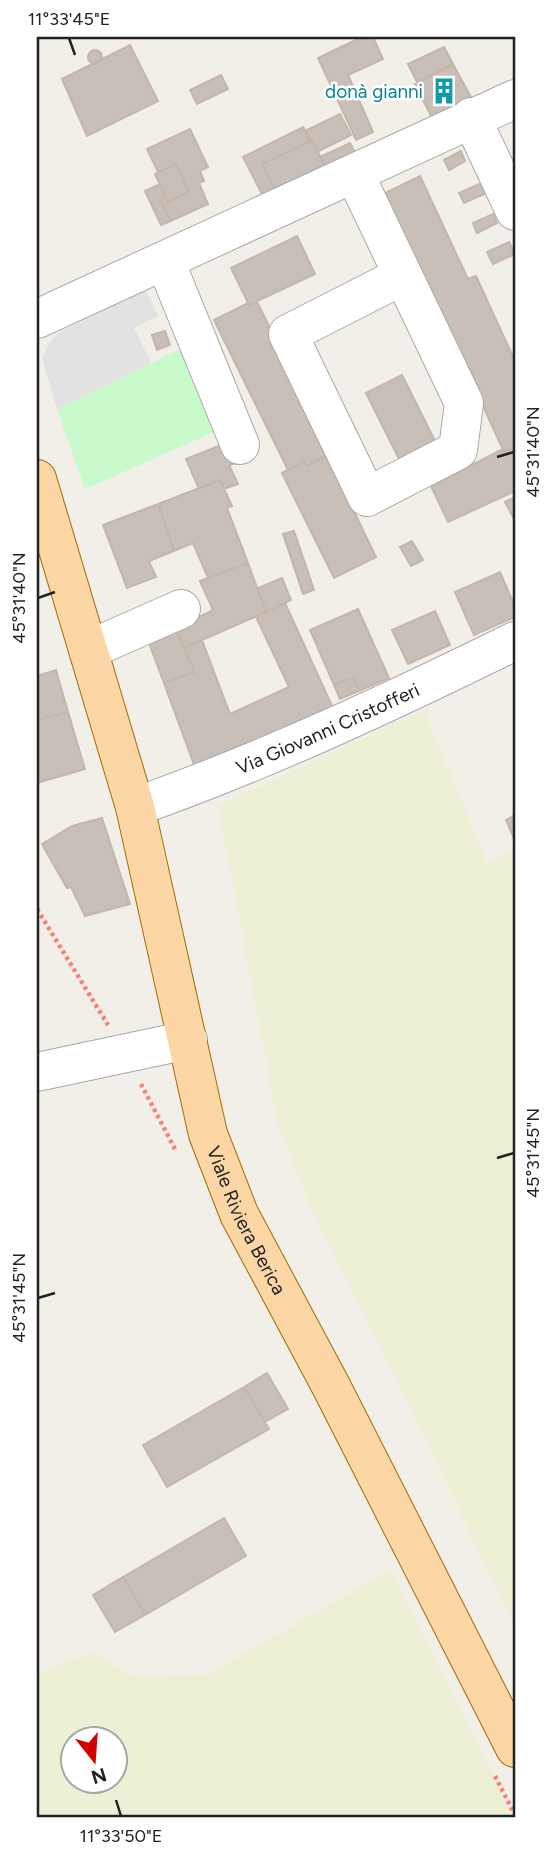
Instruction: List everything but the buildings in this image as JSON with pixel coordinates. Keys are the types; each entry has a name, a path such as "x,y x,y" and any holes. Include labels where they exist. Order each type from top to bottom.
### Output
{"main road":[{"name":"Viale Riviera Berica","path":"37,479 135,807 208,1134 239,1214 332,1388 515,1748"}],"street":[{"path":"37,319 355,175 471,117 515,99"},
{"path":"471,117 515,211"},
{"path":"355,175 464,402 458,450 367,497 288,334 402,276"},
{"path":"165,261 240,445"},
{"path":"88,650 181,609"},
{"name":"Via Giovanni Cristofferi","path":"135,807 196,786 413,691 515,641"},
{"path":"37,1072 188,1040"}],"green space":[{"path":"186,346 223,428 85,489 57,409"},
{"path":"424,710 488,864 515,849 515,1627 392,1369 308,1202 277,1121 218,805"},
{"path":"390,1570 515,1818 37,1818 37,1675 92,1652 135,1677 209,1674"}],"shaded area":[{"path":"145,289 158,316 134,328 151,363 57,409 42,358 51,340 58,333"}],"place":[{"name":"donà gianni","path":"444,91"}]}
